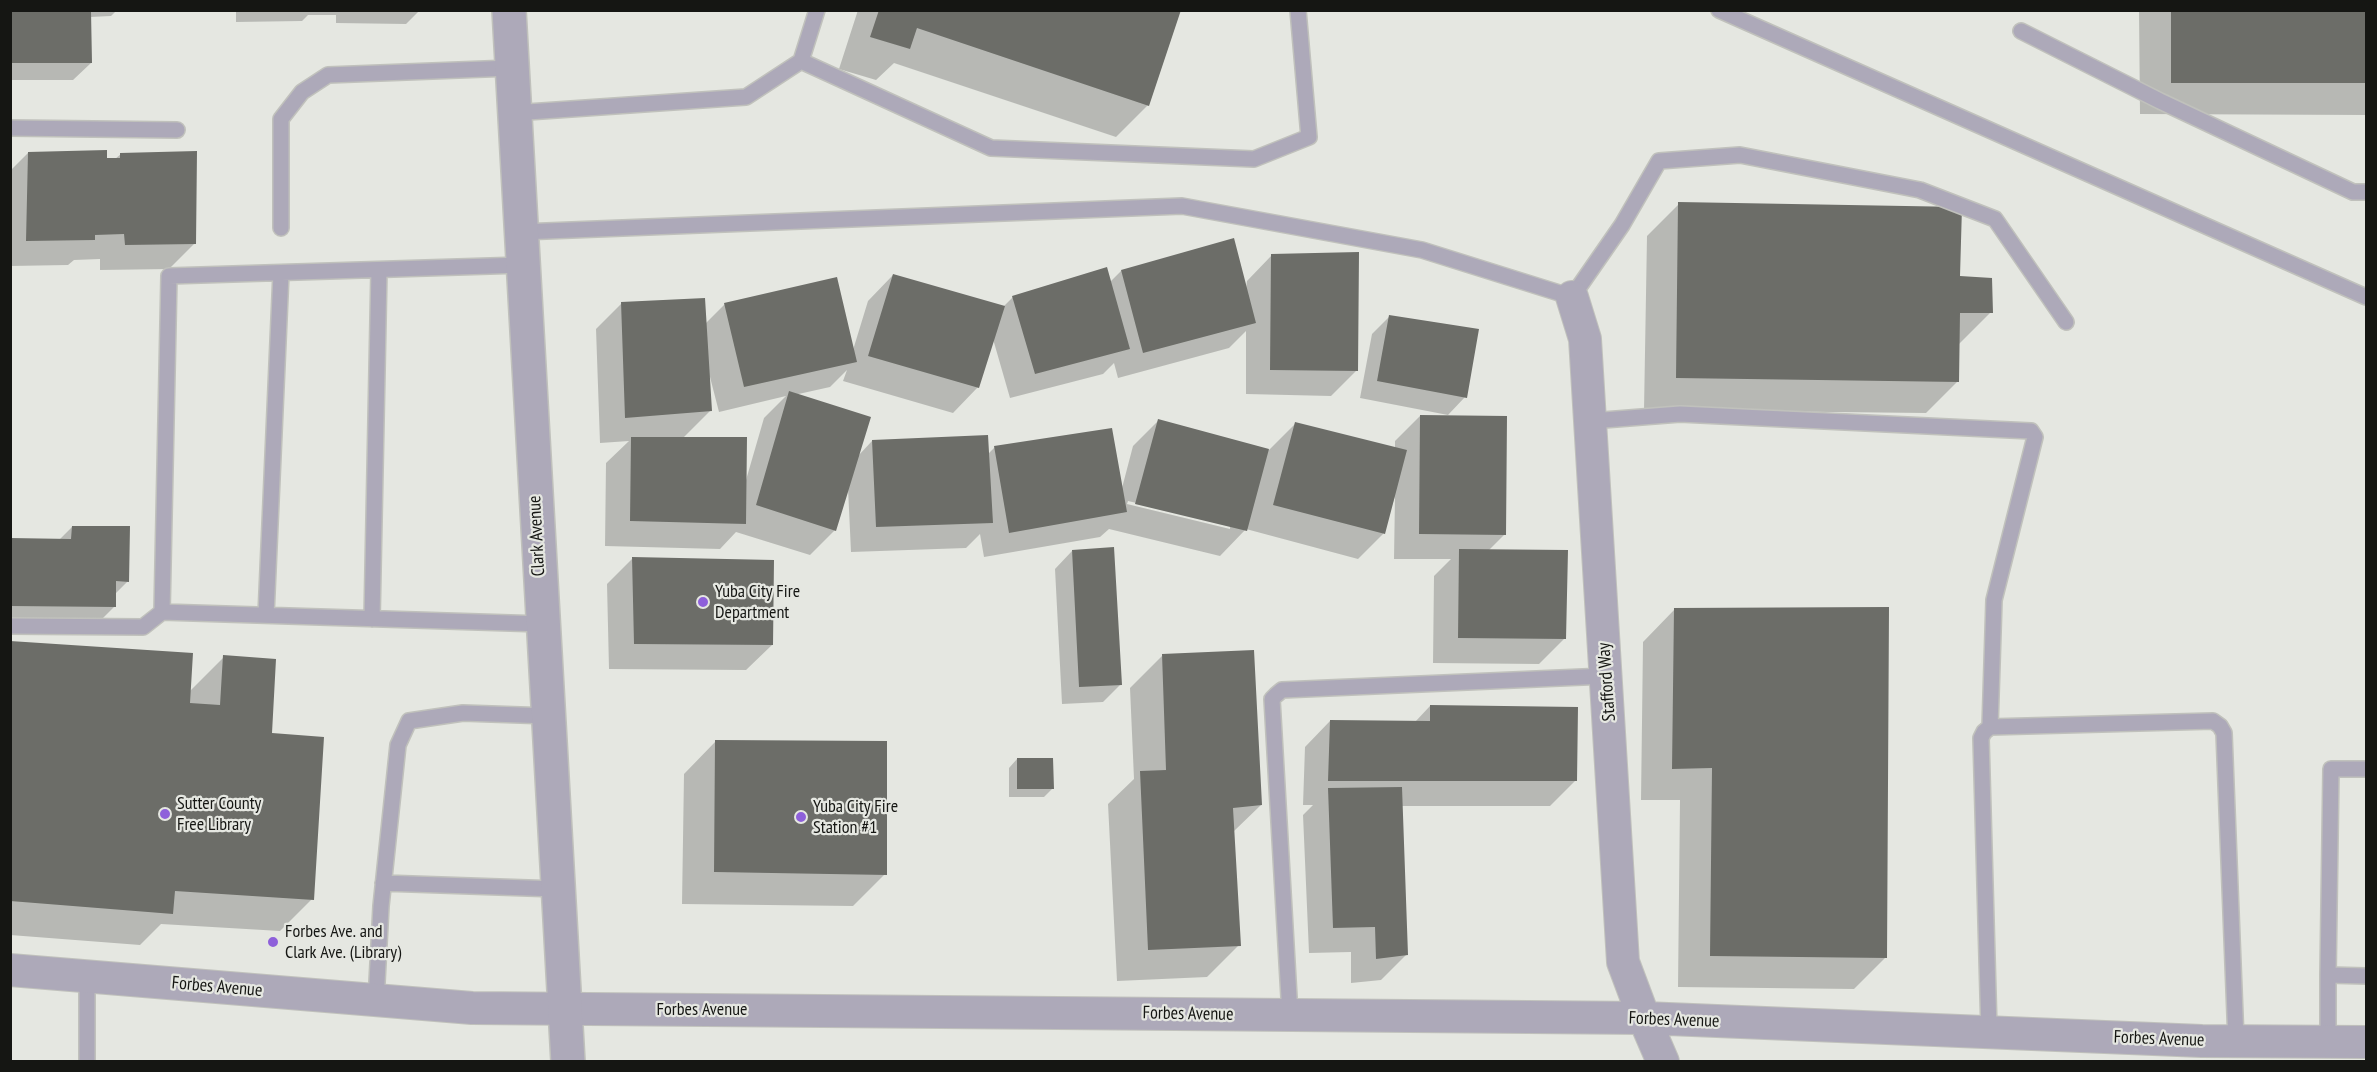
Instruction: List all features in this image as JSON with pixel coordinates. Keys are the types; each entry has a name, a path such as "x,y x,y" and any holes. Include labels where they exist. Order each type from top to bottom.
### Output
{"street":[{"name":"Clark Avenue","path":"509,10 568,1062"},
{"name":"Stafford Way","path":"1572,297 1585,339 1623,962 1663,1062"},
{"name":"Forbes Avenue","path":"10,970 472,1008 1644,1018 2236,1041 2367,1042"}],"lane":[{"path":"513,113 746,97 801,61 817,10"},
{"path":"801,61 991,148 1254,159 1309,137 1298,10"},
{"path":"1719,10 2367,297"},
{"path":"2021,31 2160,101 2353,192 2367,192"},
{"path":"281,228 281,119 302,92 328,75 511,69"},
{"path":"10,128 177,130"},
{"path":"521,232 1182,206 1422,250 1572,297 1622,225 1659,161 1740,155 1920,190 1995,219 2066,321"},
{"path":"162,612 169,276 522,266"},
{"path":"372,619 379,270"},
{"path":"266,615 280,273"},
{"path":"1591,421 1680,414 2031,431 2035,437 1994,600 1990,727"},
{"path":"10,626 143,627 162,612 542,624"},
{"path":"1290,1015 1272,699 1282,690 1606,676"},
{"path":"376,1001 383,883 398,746 409,721 463,713 549,716"},
{"path":"1989,1031 1981,738 1984,732 1990,727 2213,721 2224,733 2236,1041"},
{"path":"2328,1042 2331,769 2367,769"},
{"path":"383,883 557,889"},
{"path":"2328,975 2367,976"},
{"path":"87,976 87,1062"}],"building":[{"path":"10,10 91,11 92,63 10,63"},
{"path":"879,10 1181,10 1149,106 917,28 910,49 870,37"},
{"path":"2171,10 2366,10 2366,83 2171,83"},
{"path":"107,150 107,158 120,158 120,153 197,151 196,244 125,245 124,234 95,235 95,240 26,241 28,152"},
{"path":"1678,202 1962,207 1960,276 1992,278 1993,313 1960,313 1959,382 1676,378"},
{"path":"1234,238 1256,323 1143,353 1121,270"},
{"path":"1359,252 1358,371 1270,370 1271,254"},
{"path":"1107,267 1130,349 1035,374 1012,296"},
{"path":"893,274 1005,306 979,388 868,356"},
{"path":"837,277 857,362 744,387 724,303"},
{"path":"705,298 712,411 625,418 621,302"},
{"path":"1389,315 1479,329 1467,398 1377,381"},
{"path":"789,391 871,417 836,531 756,505"},
{"path":"1420,415 1507,416 1506,535 1419,534"},
{"path":"1158,419 1269,449 1247,531 1135,504"},
{"path":"1295,422 1407,450 1385,534 1273,505"},
{"path":"1112,428 1127,512 1009,533 994,446"},
{"path":"988,435 993,523 876,527 872,440"},
{"path":"631,437 747,437 746,524 630,521"},
{"path":"72,526 130,526 129,582 116,581 116,607 10,606 10,538 71,539"},
{"path":"1114,547 1122,685 1079,687 1072,550"},
{"path":"1459,549 1568,550 1566,639 1458,638"},
{"name":"Yuba City Fire Department","path":"632,557 774,560 773,645 634,644"},
{"path":"1889,607 1887,958 1710,956 1712,768 1672,769 1674,608"},
{"name":"Sutter County Free Library","path":"10,641 193,653 190,703 220,705 223,655 276,659 272,733 324,737 314,900 175,891 173,914 10,901"},
{"path":"1254,650 1262,805 1233,808 1241,946 1148,950 1140,771 1166,770 1162,654"},
{"path":"1430,705 1578,707 1577,781 1328,781 1330,720 1430,721"},
{"name":"Yuba City Fire Station #1","path":"715,740 887,741 887,875 714,872"},
{"path":"1017,758 1053,758 1054,789 1017,789"},
{"path":"1402,787 1408,955 1376,959 1375,927 1333,928 1328,788"}],"place":[{"name":"Yuba City Fire Department","path":"703,602"},
{"name":"Sutter County Free Library","path":"165,814"},
{"name":"Yuba City Fire Station #1","path":"801,817"},
{"name":"Forbes Ave. and Clark Ave. (Library)","path":"273,942"}]}
